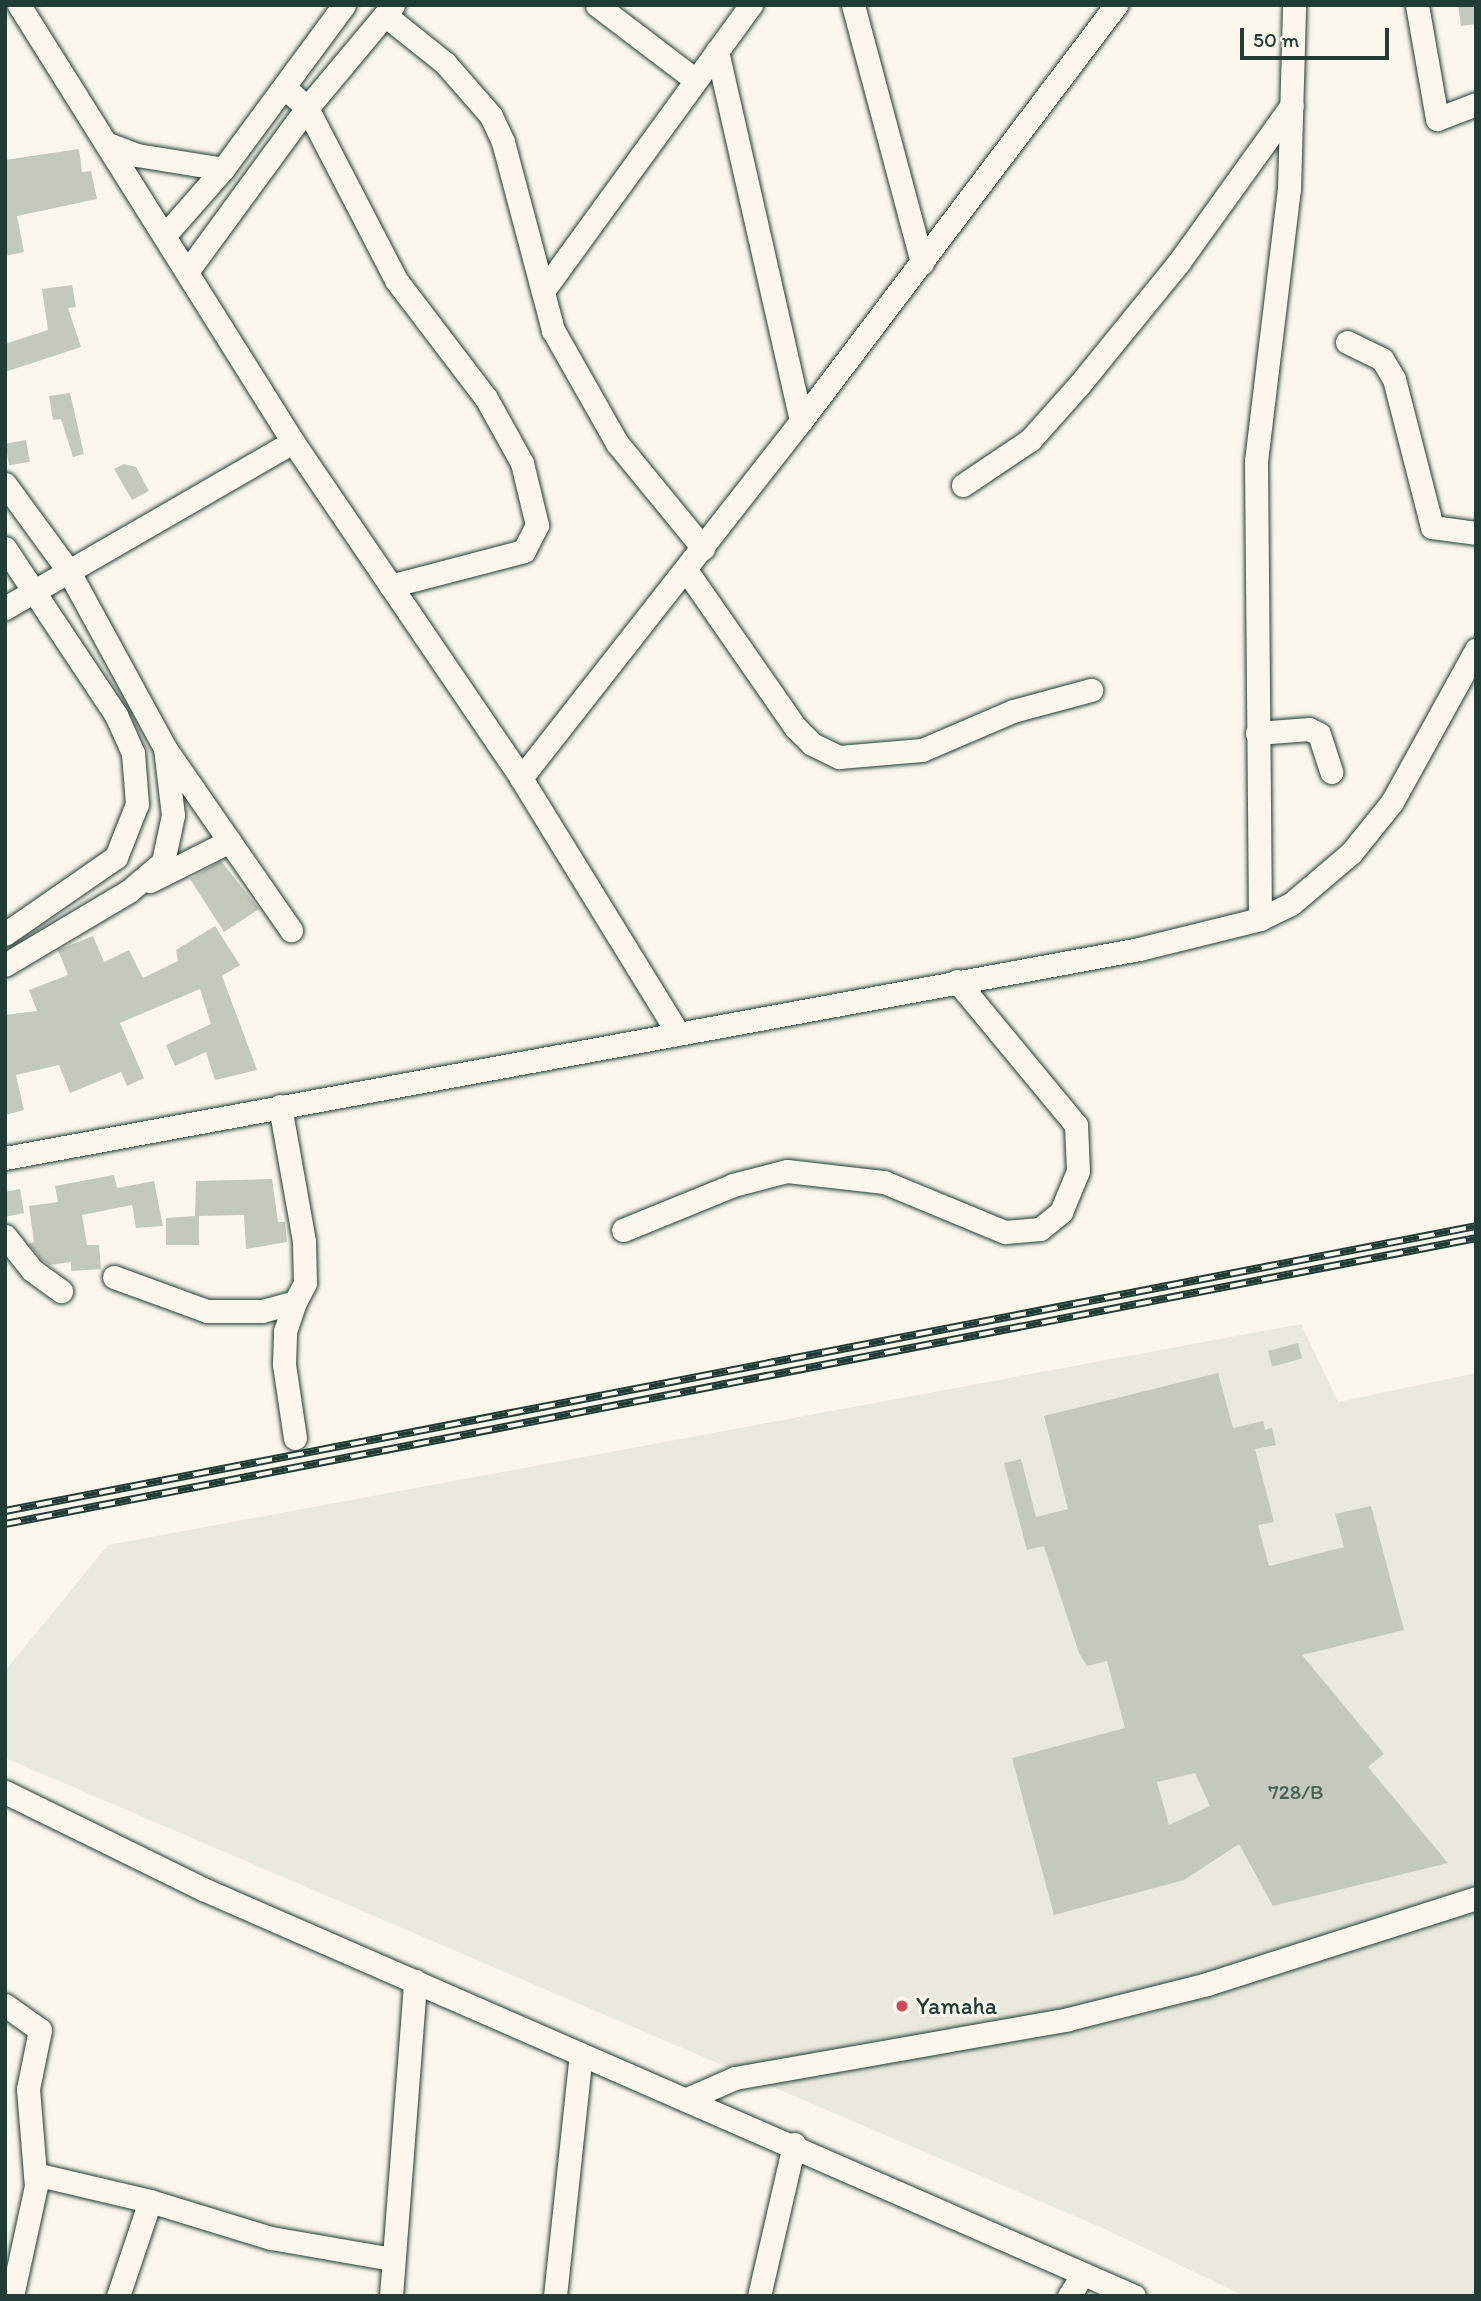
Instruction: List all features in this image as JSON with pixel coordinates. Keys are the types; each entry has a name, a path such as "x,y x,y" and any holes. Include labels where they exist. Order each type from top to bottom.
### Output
{"street":[{"path":"19,5 189,269 293,442 521,778 677,1032"},
{"path":"165,235 223,169 344,5"},
{"path":"597,5 694,79"},
{"path":"543,291 694,79 751,5"},
{"path":"853,5 922,262"},
{"path":"521,778 801,421 1115,5"},
{"path":"1260,919 1256,733 1256,461 1289,189 1294,5"},
{"path":"1417,5 1437,119 1476,104"},
{"path":"189,269 307,108 389,10 445,63 491,116 503,142 553,330 583,393 656,497 703,548"},
{"path":"717,51 801,421"},
{"path":"284,88 307,108 396,280 486,398 522,463 537,525 524,551 390,586"},
{"path":"963,485 1030,440 1079,386 1179,262 1292,105"},
{"path":"108,144 137,155 223,169"},
{"path":"1347,342 1382,359 1394,379 1432,527 1476,533"},
{"path":"5,608 293,442"},
{"path":"5,484 68,570 165,748 291,930"},
{"path":"5,548 116,716 133,753 136,804 116,857 14,930 36,947"},
{"path":"686,570 795,727 812,744 839,757 922,750 1013,711 1091,690"},
{"path":"5,1158 1201,937 1260,919 1291,904 1352,853 1392,802 1476,650"},
{"path":"1256,733 1309,729 1319,734 1331,772"},
{"path":"129,891 163,862 173,815 165,748"},
{"path":"5,965 129,891 230,841"},
{"path":"623,1230 733,1185 787,1171 884,1182 1005,1233 1040,1229 1061,1212 1078,1171 1076,1125 957,981"},
{"path":"280,1106 304,1241 305,1283 285,1331 284,1364 295,1438"},
{"path":"5,1236 32,1270 61,1291"},
{"path":"114,1277 207,1311 262,1311 295,1302"},
{"path":"6,1795 203,1889 580,2054 689,2098 1134,2296"},
{"path":"689,2098 735,2078 1068,2019 1207,1984 1476,1898"},
{"path":"391,2296 415,1981"},
{"path":"5,2005 40,2030 28,2090 35,2174 12,2296"},
{"path":"555,2296 580,2054"},
{"path":"759,2296 794,2144"},
{"path":"35,2174 150,2201 271,2238 393,2259"},
{"path":"118,2296 150,2201"},
{"path":"1069,2296 1083,2274"}],"shaded area":[{"path":"1301,1324 1338,1402 1476,1373 1476,2296 1244,2296 1107,2230 5,1758 5,1671 108,1545"}],"building":[{"path":"1458,5 1476,5 1476,24 1461,26"},
{"path":"79,149 82,172 91,171 97,199 17,216 24,252 5,256 5,160"},
{"path":"72,285 76,307 68,308 81,347 5,372 5,344 48,330 42,289"},
{"path":"70,393 84,454 73,457 61,419 53,420 49,396"},
{"path":"26,440 30,462 9,465 5,444"},
{"path":"124,464 136,467 149,491 132,500 114,469"},
{"path":"221,861 259,909 224,932 190,879"},
{"path":"215,926 240,965 222,976 257,1070 215,1080 206,1052 175,1066 166,1045 211,1024 200,989 120,1023 144,1078 127,1086 121,1072 70,1093 59,1065 16,1075 24,1110 5,1115 5,1015 37,1011 29,990 68,975 58,950 93,936 104,962 129,950 143,978 178,961 176,950"},
{"path":"114,1175 117,1188 154,1181 163,1226 136,1228 132,1205 82,1215 87,1245 99,1245 101,1269 71,1271 71,1262 50,1265 42,1260 29,1244 34,1242 29,1206 58,1202 55,1186"},
{"path":"272,1179 278,1222 285,1222 287,1242 246,1249 244,1215 199,1216 199,1245 166,1245 166,1218 195,1216 196,1181"},
{"path":"20,1189 24,1213 5,1217 5,1192"},
{"path":"1298,1343 1302,1358 1272,1366 1268,1351"},
{"path":"1218,1373 1233,1428 1263,1421 1265,1430 1272,1428 1276,1445 1255,1449 1274,1522 1258,1525 1269,1566 1344,1547 1335,1514 1371,1506 1404,1630 1302,1655 1384,1754 1368,1767 1448,1863 1273,1906 1239,1844 1184,1880 1054,1915 1012,1758 1125,1728 1107,1661 1087,1666 1079,1653 1044,1546 1027,1550 1004,1463 1021,1459 1036,1517 1068,1509 1044,1416","holes":["1195,1773 1210,1806 1169,1825 1157,1782"]}],"railway":[{"path":"5,1511 1476,1226"},
{"path":"5,1524 1476,1238"}],"place":[{"name":"Yamaha","path":"902,2006"}]}
